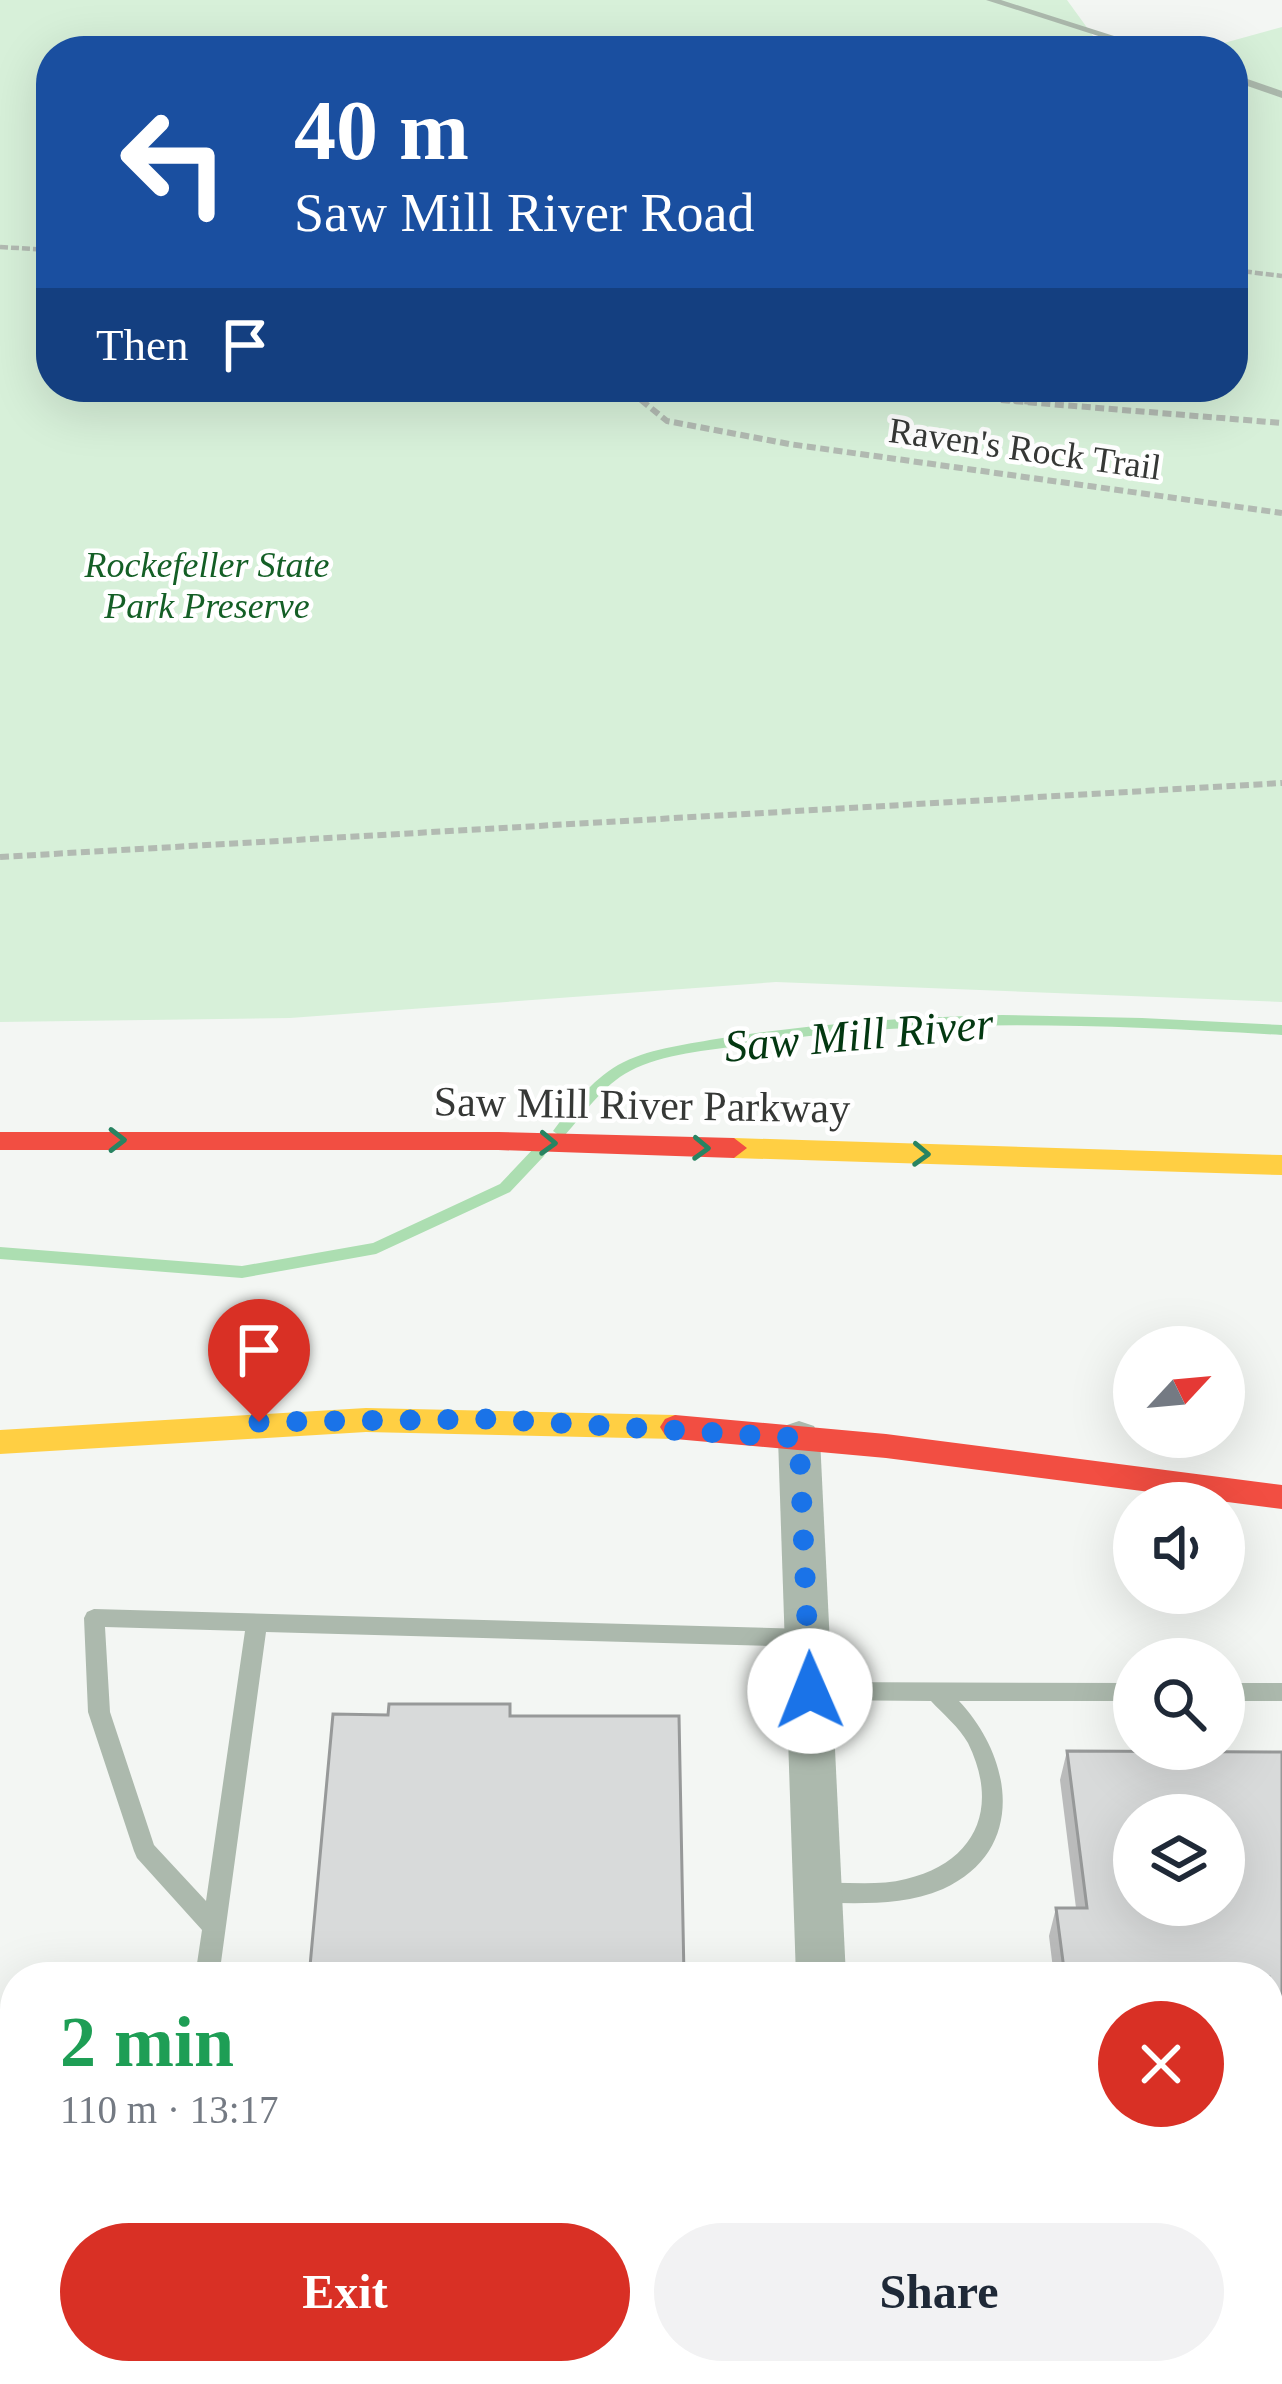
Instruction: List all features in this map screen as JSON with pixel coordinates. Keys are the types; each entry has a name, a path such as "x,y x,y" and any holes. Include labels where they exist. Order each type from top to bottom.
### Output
{"main road":[{"name":"Saw Mill River Parkway","path":"0,1141 498,1141 1282,1165"},
{"path":"0,1442 213,1425 391,1419 565,1422 799,1438 1282,1497"}],"street":[{"path":"799,1438 820,1962"}],"lane":[{"path":"991,0 1107,36"},
{"path":"1248,83 1282,95"},
{"path":"212,1924 145,1851 99,1712 94,1618 809,1638"},
{"path":"209,1962 257,1623"},
{"path":"810,1691 1113,1692"},
{"path":"816,1893 906,1891 956,1870 989,1839 993,1815 989,1782 976,1738 936,1691"},
{"path":"1245,1692 1282,1692"}],"path":[{"path":"0,248 36,249"},
{"path":"1248,272 1282,276"},
{"name":"Raven's Rock Trail","path":"644,402 667,421 789,444 1282,513"},
{"path":"1029,402 1282,423"},
{"path":"0,857 1282,783"}],"green space":[{"name":"Rockefeller State Park Preserve","path":"0,0 1067,0 1093,36 36,36 36,402 1248,402 1248,36 1282,27 1282,1002 776,982 290,1018 0,1022"}],"building":[{"path":"389,1704 510,1704 510,1716 679,1716 684,1962 310,1962 333,1714 388,1715"},
{"path":"1067,1751 1113,1751 1113,1770 1245,1770 1245,1752 1282,1752 1282,1962 1063,1962 1056,1908 1087,1908"}],"waterway":[{"name":"Saw Mill River","path":"560,1131 608,1079 637,1062 793,1032 1002,1020 1282,1030"},
{"name":"Saw Mill River","path":"0,1253 242,1272 376,1248 505,1188 539,1152"}],"traffic: slow":[{"path":"734,1148 1282,1165"},
{"path":"0,1442 366,1420 675,1427"}],"traffic: jam":[{"path":"0,1141 498,1141 734,1148"},
{"path":"675,1427 886,1446 1282,1497"}],"route":[{"path":"259,1422 493,1419 799,1438 810,1691"}]}
